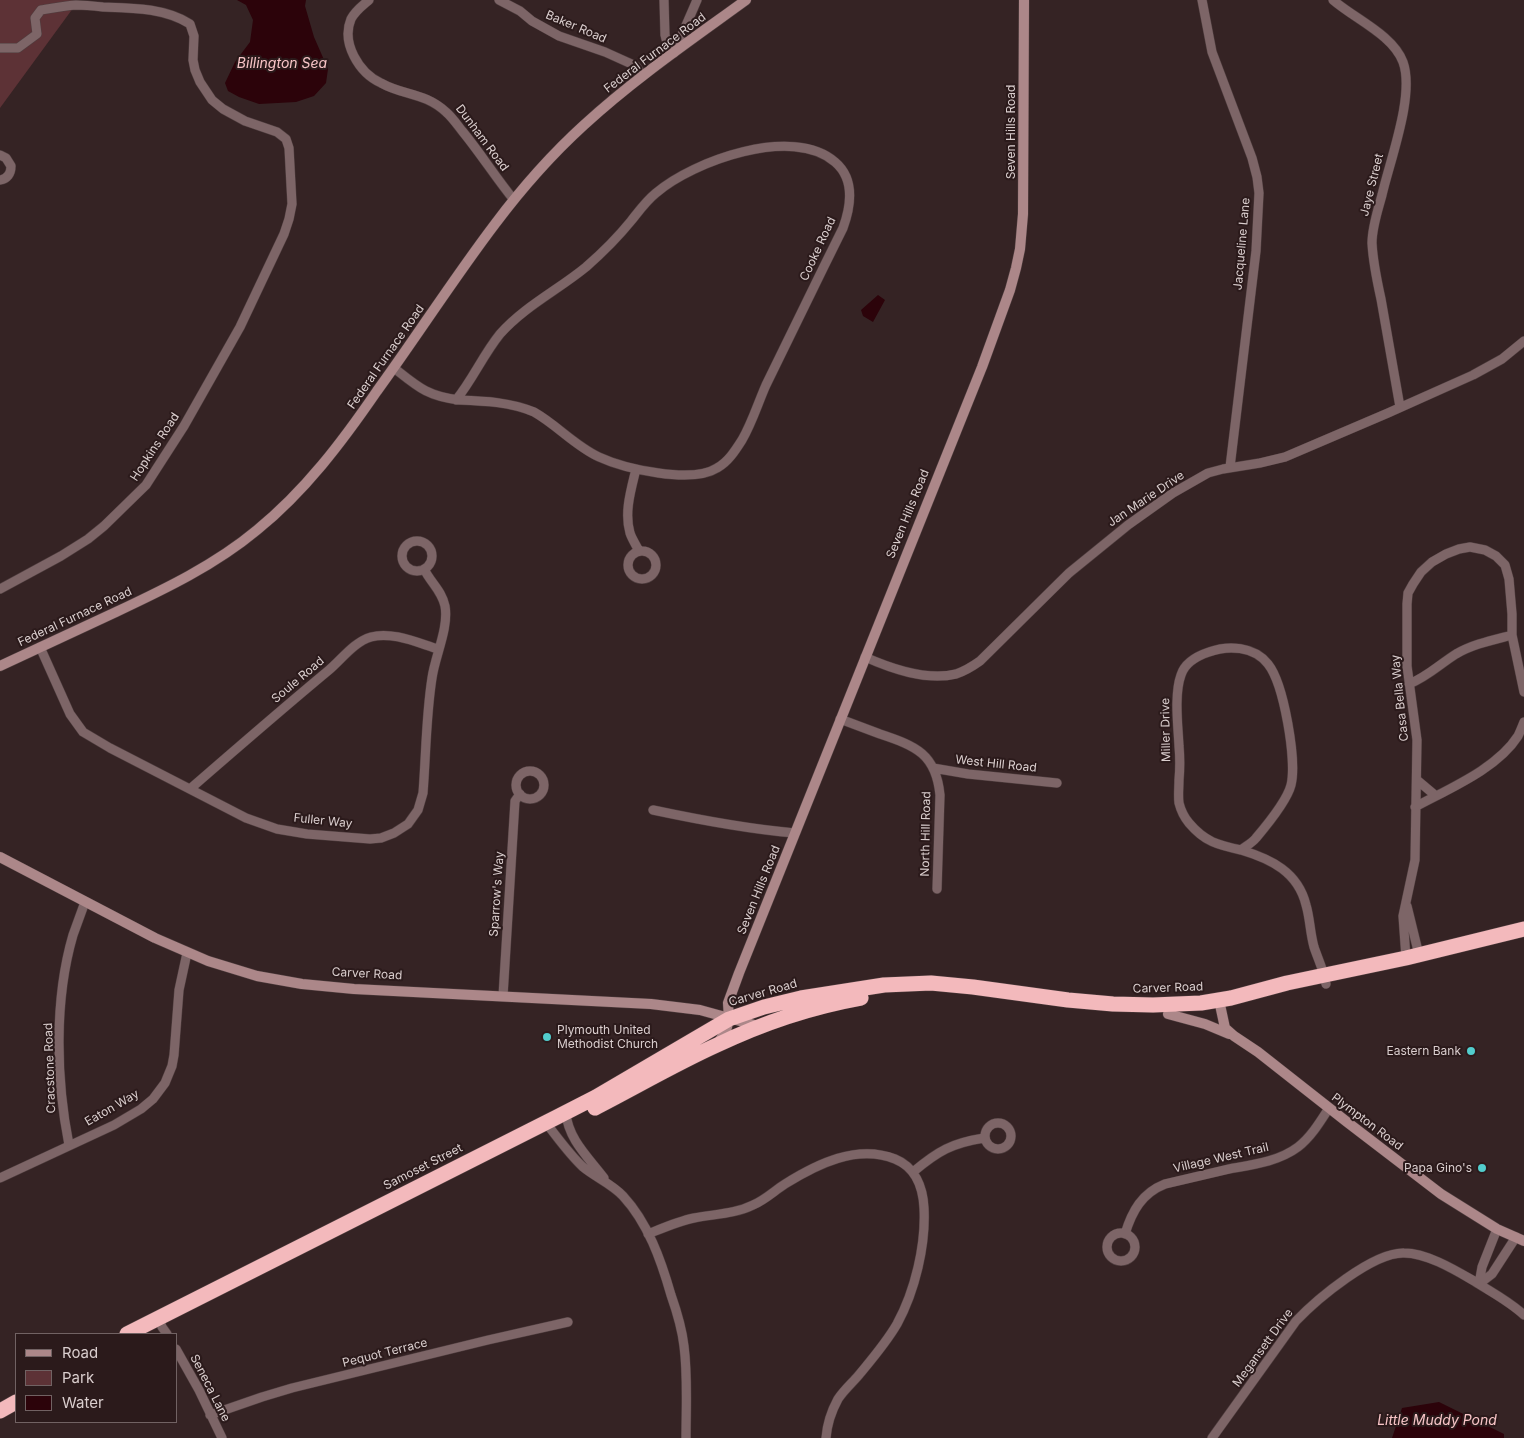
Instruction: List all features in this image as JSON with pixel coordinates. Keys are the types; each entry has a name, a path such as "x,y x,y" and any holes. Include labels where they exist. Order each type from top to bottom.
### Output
{"highway":[{"name":"Carver Road","path":"1326,980 1412,956 1524,929"},
{"name":"Carver Road","path":"717,1045 760,1027 807,1011 866,997 905,993 945,993 1122,1014 1168,1014 1220,1004 1262,989 1326,980 1524,939"},
{"name":"Carver Road","path":"729,1019 764,1006 788,1000 877,986 908,984 959,985 1113,1004 1220,1004"},
{"name":"Samoset Street","path":"566,1118 596,1097 729,1019"},
{"name":"Samoset Street","path":"150,1333 549,1126 717,1045"},
{"name":"Samoset Street","path":"131,1333 162,1326"},
{"path":"0,1400 15,1392"},
{"path":"0,1411 15,1403"}],"street":[{"name":"Dunham Road","path":"369,0 358,9 351,19 349,28 348,37 350,45 360,66 379,83 424,97 438,105 448,114 514,200"},
{"name":"Baker Road","path":"499,0 559,36 605,52 636,66 643,76"},
{"path":"512,0 520,12"},
{"path":"664,0 667,42 674,53"},
{"path":"674,53 697,0"},
{"name":"Federal Furnace Road","path":"0,666 155,594 189,575 228,551 287,503 314,475 351,429 494,224 548,160 584,125 643,76 746,0"},
{"name":"Seven Hills Road","path":"717,1045 726,1031 729,1019 728,1002 1004,309 1016,268 1023,214 1024,0"},
{"name":"Jacqueline Lane","path":"1202,0 1212,52 1252,158 1259,193 1256,251 1230,468"},
{"name":"Jaye Street","path":"1333,0 1344,10 1383,36 1392,45 1399,53 1407,75 1404,107 1381,195 1372,241 1376,276 1400,408"},
{"name":"Hopkins Road","path":"0,48 18,48 37,34 35,18 41,10 58,7 77,5 141,9 158,11 180,18 190,24 194,36 193,60 195,70 200,82 212,100 223,109 245,121 277,132 286,139 289,148 292,190 289,219 278,247 240,327 165,458 146,485 88,539 61,556 0,588"},
{"name":"Cooke Road","path":"394,368 421,390 437,396 456,400 496,402 524,408 542,416 585,450 610,462 636,469 689,476 704,474 716,469 727,460 742,439 847,217 850,199 848,182 840,167 828,156 812,149 778,146 731,156 671,182 649,199 626,227 587,266 512,322 489,349 467,386 456,400"},
{"path":"0,156 6,158 11,166 9,174 3,180 0,180"},
{"name":"Jan Marie Drive","path":"865,657 887,666 916,674 946,675 970,668 980,661 1069,573 1128,524 1173,493 1208,473 1285,457 1400,408 1473,376 1502,359 1524,341"},
{"path":"636,469 629,499 628,516 630,533 639,551"},
{"name":"Casa Bella Way","path":"1412,956 1406,903 1415,860 1417,740 1407,666 1407,604 1408,593 1421,572 1432,562 1446,554 1470,547 1485,550 1496,556 1504,565 1510,587 1512,635 1524,692"},
{"name":"Fuller Way","path":"40,647 70,714 83,732 110,748 246,818 277,829 307,834 370,839 386,836 408,824 421,802 423,793 433,667 445,619 445,607 439,590 424,570"},
{"name":"Soule Road","path":"190,789 341,660 354,646 369,638 380,635 438,649"},
{"path":"1409,684 1421,679 1456,654 1468,648 1512,635"},
{"name":"Miller Drive","path":"1241,850 1255,840 1284,802 1291,786 1292,772 1288,724 1284,706 1268,664 1245,649 1232,647 1217,648 1196,656 1180,674 1177,702 1180,749 1179,796 1182,812 1201,837 1224,847 1263,856 1294,878 1306,904 1314,946 1326,980"},
{"name":"North Hill Road","path":"840,720 906,743 927,757 938,781 940,795 937,889"},
{"path":"1415,808 1484,769 1502,755 1518,735 1524,722"},
{"name":"West Hill Road","path":"933,768 1057,784"},
{"path":"1417,780 1436,796"},
{"name":"Sparrow's Way","path":"503,996 515,801 520,794"},
{"path":"653,810 708,821 795,833"},
{"name":"Carver Road","path":"0,857 155,938 188,953 257,976 302,984 354,989 650,1004 700,1010 729,1019"},
{"name":"Cracstone Road","path":"69,1145 62,1095 59,1030 64,983 73,936 85,902"},
{"name":"Eaton Way","path":"0,1178 114,1125 141,1109 153,1099 165,1083 174,1055 179,990 188,953"},
{"name":"Plympton Road","path":"1220,1004 1225,1028 1234,1036 1258,1052 1427,1184 1497,1229 1520,1239"},
{"path":"1168,1014 1205,1024 1234,1036"},
{"path":"729,1019 760,1027"},
{"name":"Village West Trail","path":"1125,1234 1135,1208 1156,1187 1261,1163 1289,1152 1301,1145 1318,1126 1329,1108"},
{"path":"566,1118 575,1141 612,1188"},
{"path":"549,1126 583,1167 622,1195 648,1234 661,1262 682,1333 686,1379 686,1438"},
{"path":"913,1172 933,1155 953,1145 984,1138"},
{"path":"648,1234 693,1218 726,1213 754,1205 809,1170 845,1156 866,1153 885,1156 903,1163 913,1172 921,1188 923,1198 924,1232 919,1263 908,1299 887,1340 839,1397 830,1418 826,1438"},
{"path":"1479,1284 1482,1267 1497,1229"},
{"path":"1479,1284 1492,1274 1520,1239"},
{"name":"Megansett Drive","path":"1212,1438 1296,1320 1370,1262 1394,1254 1416,1254 1454,1269 1512,1304 1524,1315"},
{"name":"Pequot Terrace","path":"210,1415 244,1402 292,1388 568,1322"},
{"name":"Seneca Lane","path":"178,1353 222,1438"}],"green space":[{"path":"0,0 79,0 0,108"}],"water":[{"name":"Billington Sea","path":"237,0 306,0 305,6 314,37 328,69 326,83 314,96 296,102 259,104 228,91 225,83 235,62 250,42 253,20 246,5"},
{"path":"878,295 885,300 873,322 863,316 861,310"},
{"name":"Little Muddy Pond","path":"1439,1402 1504,1434 1504,1438 1392,1438 1402,1408"}],"place":[{"name":"Plymouth United Methodist Church","path":"547,1037"},
{"name":"Eastern Bank","path":"1471,1051"},
{"name":"Papa Gino's","path":"1482,1168"}]}
